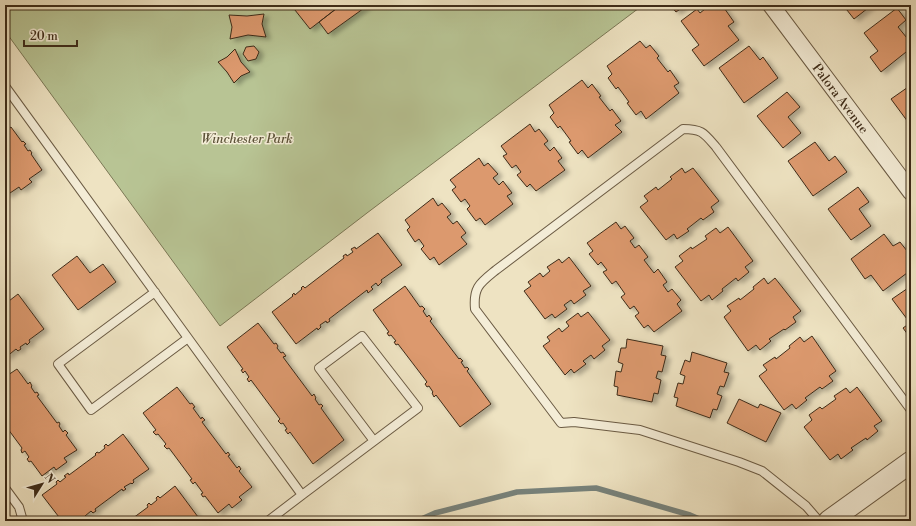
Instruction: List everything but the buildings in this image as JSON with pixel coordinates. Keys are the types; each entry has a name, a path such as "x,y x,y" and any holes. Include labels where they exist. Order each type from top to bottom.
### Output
{"street":[{"name":"Palora Avenue","path":"771,5 911,191"},
{"path":"829,521 911,462"}],"lane":[{"path":"5,87 302,495"},
{"path":"818,521 806,506 762,472 739,462 640,430 574,422 561,423 475,309 474,297 478,284 683,129 696,129 705,134 716,147 911,410"},
{"path":"155,292 58,364 91,410 188,338"},
{"path":"268,521 418,408 362,336 319,368 374,441"},
{"path":"5,488 19,507 22,521"}],"green space":[{"name":"Winchester Park","path":"5,5 643,5 220,326 5,31"}],"waterway":[{"path":"417,521 435,513 517,492 596,488 690,515 704,521"}]}
